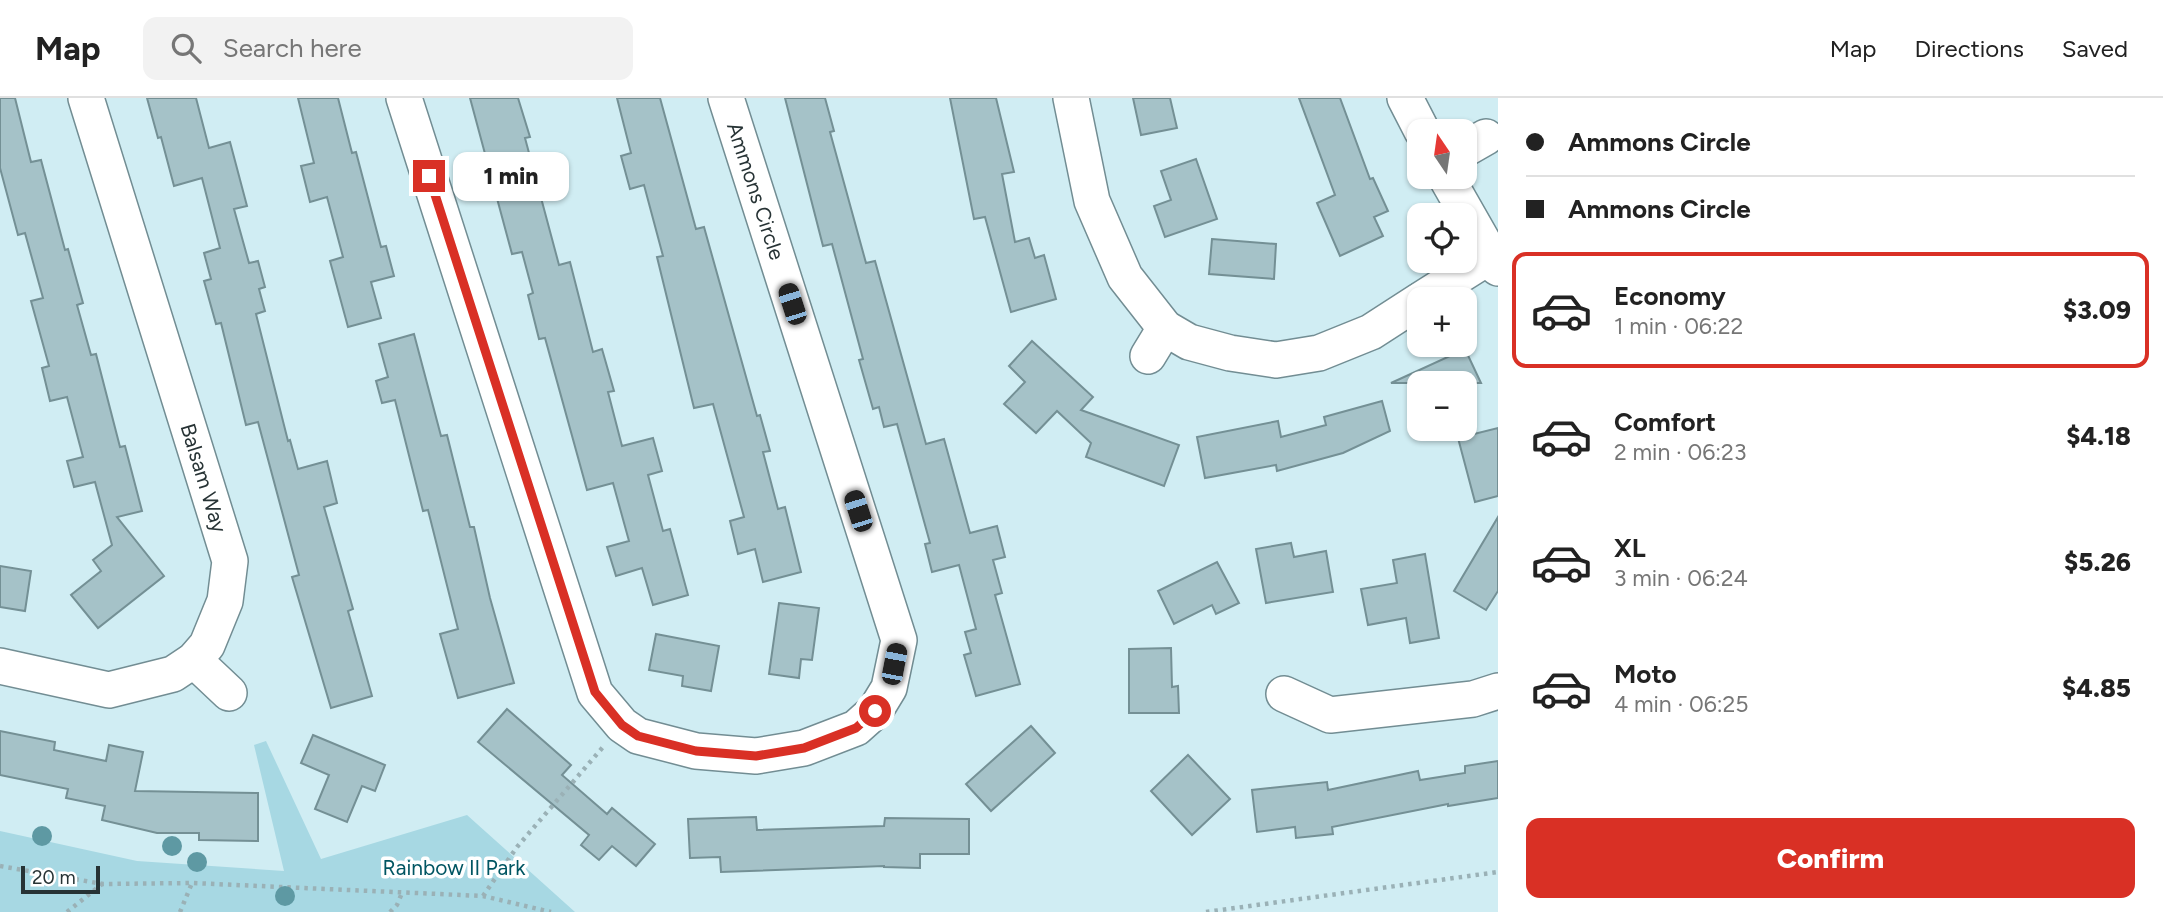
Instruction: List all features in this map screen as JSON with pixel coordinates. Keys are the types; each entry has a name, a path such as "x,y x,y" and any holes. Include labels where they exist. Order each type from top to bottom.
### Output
{"street":[{"name":"Balsam Way","path":"0,666 109,690 173,674 194,660 207,645 225,601 230,561 86,98"},
{"name":"Ammons Circle","path":"404,98 595,692 622,725 638,736 696,751 756,756 804,748 884,717 899,640 726,98"},
{"path":"1071,98 1091,201 1157,342 1189,342 1230,353 1276,360 1319,353 1371,332 1407,309"},
{"path":"1405,98 1416,119"},
{"path":"1446,287 1494,262 1453,189"},
{"path":"194,660 229,693"},
{"path":"1284,694 1330,715 1473,699 1498,691"}],"path":[{"path":"483,896 517,847 622,725"},
{"path":"0,866 103,884 192,883 483,896 551,912"},
{"path":"1206,912 1498,872"},
{"path":"180,912 192,883"},
{"path":"67,912 103,884"},
{"path":"390,912 402,894"}],"green space":[{"name":"Rainbow II Park","path":"266,741 321,859 467,815 575,912 0,912 0,831 137,861 284,871 254,745"}],"building":[{"path":"0,98 15,98 31,162 41,160 65,250 68,249 83,303 77,305 91,355 96,354 120,447 125,446 142,511 117,517 164,576 98,628 71,595 101,571 93,560 112,545 95,482 74,487 67,461 83,457 67,397 50,401 42,368 49,366 31,301 43,298 25,233 18,235 0,168"},
{"path":"147,98 196,98 209,148 230,142 247,206 234,209 249,263 258,261 265,287 259,289 265,311 256,314 288,441 290,440 298,469 327,461 337,503 324,507 353,609 348,611 372,696 331,708 292,577 299,575 258,422 246,425 221,323 216,324 204,281 211,279 204,253 220,248 202,178 174,186"},
{"path":"298,98 338,98 352,153 356,152 381,247 386,246 394,276 371,282 381,318 348,327 330,261 343,257 327,197 310,202 301,166 314,163"},
{"path":"470,98 518,98 530,137 525,138 559,265 570,262 593,352 602,349 614,391 608,392 622,446 653,438 662,471 648,475 663,531 670,529 688,595 653,605 642,568 616,576 607,547 629,541 613,483 587,490 545,338 539,339 528,295 533,293 522,252 512,254"},
{"path":"617,98 660,98 696,229 704,227 757,416 760,415 770,451 763,452 778,509 785,507 801,572 763,582 755,549 738,554 730,521 744,517 713,404 694,408 657,257 663,256 644,185 630,189 621,156 631,153"},
{"path":"785,98 825,98 834,131 830,132 866,263 875,261 926,444 944,439 970,533 997,526 1005,557 993,560 1002,593 995,595 1020,684 976,696 964,655 971,653 965,632 976,629 959,565 932,572 925,544 930,543 897,424 884,427 879,407 873,409 859,360 863,359 832,244 823,246"},
{"path":"950,98 996,98 1014,172 1002,174 1015,242 1029,238 1035,258 1044,255 1056,299 1011,312 985,217 974,219"},
{"path":"1133,98 1170,98 1177,128 1141,135"},
{"path":"1299,98 1340,98 1370,179 1373,178 1388,211 1374,217 1383,236 1340,256 1317,203 1335,195"},
{"path":"1196,159 1217,219 1165,237 1154,206 1171,200 1161,171"},
{"path":"1212,239 1276,244 1274,279 1209,274"},
{"path":"414,334 441,436 447,435 470,527 474,527 490,598 514,683 458,698 440,634 458,629 428,510 423,511 395,400 382,403 376,381 388,377 379,344"},
{"path":"1032,341 1093,397 1081,410 1179,445 1164,486 1086,457 1091,443 1057,411 1036,433 1004,404 1025,382 1009,366"},
{"path":"1448,357 1469,357 1475,371 1417,371"},
{"path":"1407,376 1407,383 1391,383"},
{"path":"1382,401 1390,431 1343,453 1277,471 1276,465 1205,478 1197,437 1278,421 1281,437 1326,425 1324,417"},
{"path":"1498,428 1498,496 1475,502 1459,441 1477,441 1477,433"},
{"path":"1498,517 1498,591 1486,610 1454,591"},
{"path":"1291,543 1294,557 1326,551 1333,592 1266,603 1256,549"},
{"path":"1425,554 1439,638 1410,643 1406,618 1368,625 1361,589 1397,583 1393,560"},
{"path":"1217,562 1239,603 1216,614 1212,605 1174,624 1158,591"},
{"path":"0,566 31,571 25,611 0,607"},
{"path":"779,603 819,608 812,660 801,659 799,678 769,674"},
{"path":"656,634 719,646 711,691 682,686 683,676 649,670"},
{"path":"1171,648 1172,687 1178,686 1179,713 1129,713 1129,649"},
{"path":"507,709 571,765 562,775 607,814 612,808 655,844 636,866 612,846 599,860 581,845 589,835 478,742"},
{"path":"1031,726 1055,753 991,811 966,784"},
{"path":"0,731 55,742 54,750 106,761 109,745 143,752 135,791 258,793 258,841 199,840 199,833 157,833 102,820 105,806 66,798 68,789 0,775"},
{"path":"313,735 385,765 375,791 362,786 347,822 315,809 329,775 301,763"},
{"path":"1188,755 1230,799 1192,835 1151,791"},
{"path":"1498,761 1498,798 1448,804 1332,827 1333,834 1296,838 1295,827 1257,832 1252,790 1327,782 1328,790 1418,771 1420,780 1465,773 1465,766"},
{"path":"756,817 757,830 884,826 885,818 969,819 969,854 920,854 920,868 884,866 721,872 720,857 690,858 688,819"}],"route":[{"path":"429,176 595,692 622,725 638,736 696,751 756,756 804,748 856,728 875,711"}]}
